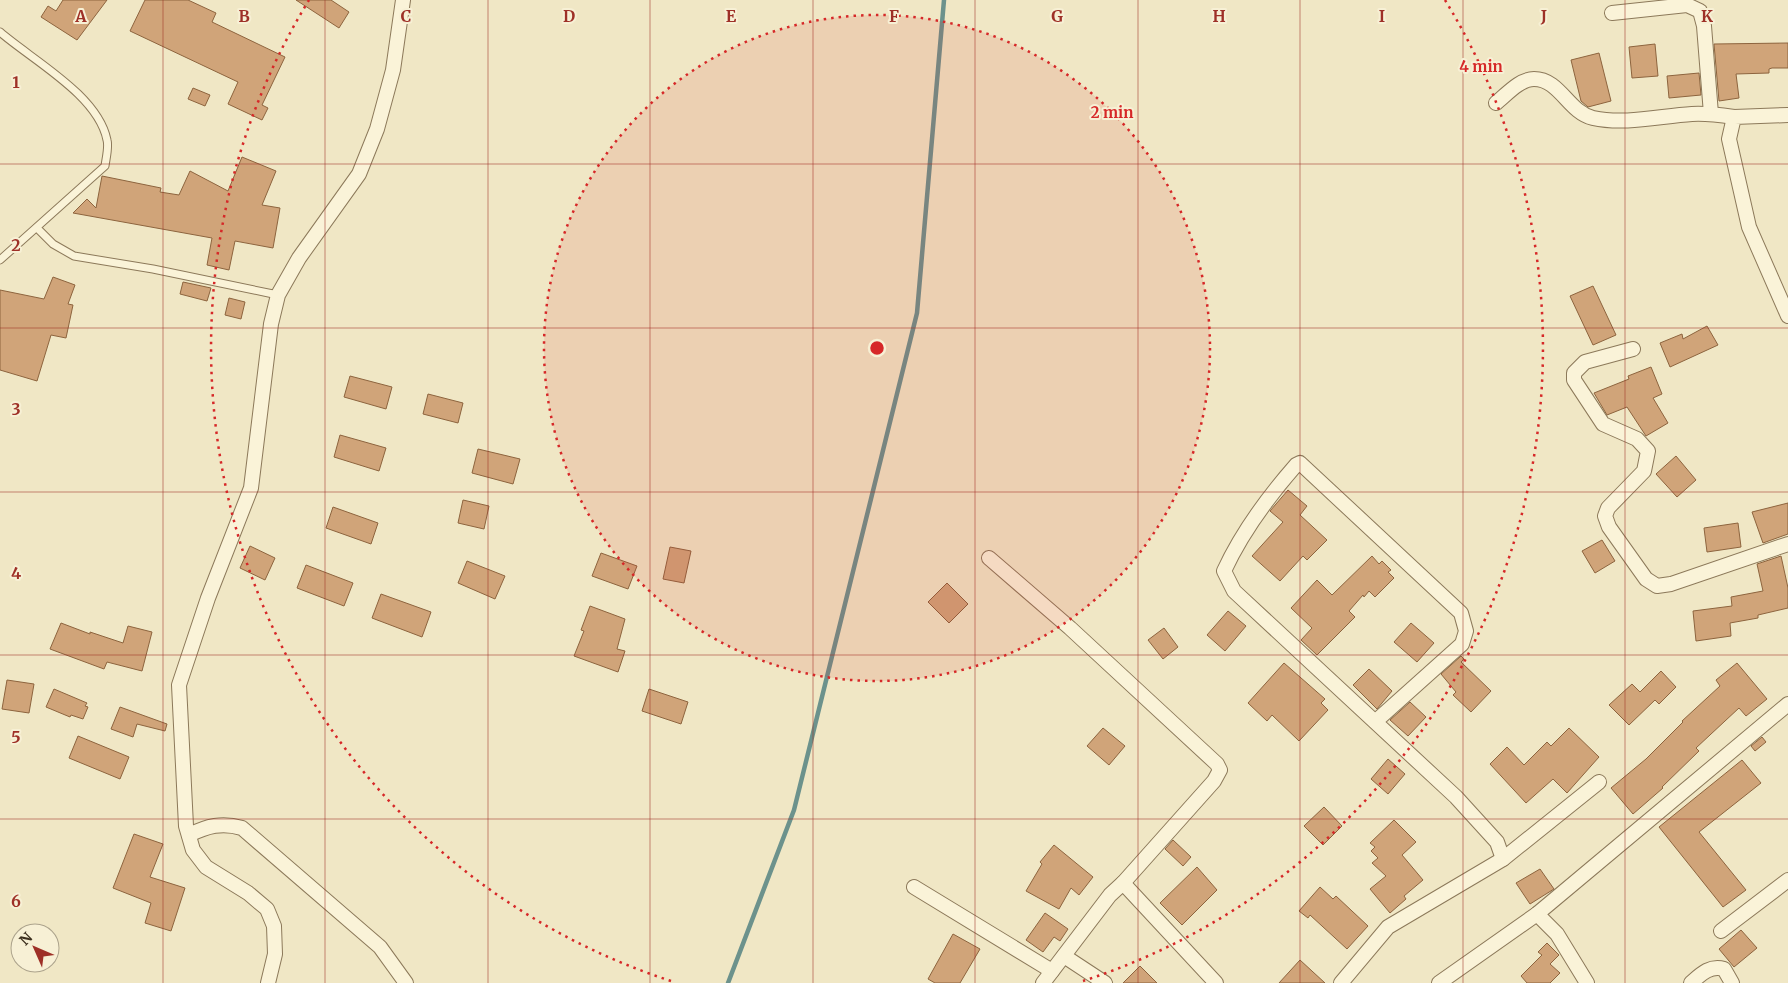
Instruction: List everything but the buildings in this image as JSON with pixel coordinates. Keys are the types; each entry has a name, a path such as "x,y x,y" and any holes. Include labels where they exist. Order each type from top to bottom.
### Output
{"street":[{"path":"268,983 275,954 274,926 267,909 248,893 206,867 193,850 186,826 179,685 208,598 251,488 271,324 278,295 299,258 359,174 377,129 393,70 403,0"},
{"path":"1612,12 1687,4 1700,11 1704,26 1711,114"},
{"path":"1496,102 1522,81 1533,79 1546,81 1583,115 1594,118 1612,120 1711,114 1734,117 1788,115"},
{"path":"1734,117 1729,139 1749,227 1788,316"},
{"path":"1633,349 1586,362 1574,373 1574,380 1603,424 1637,439 1648,451 1644,471 1608,508 1605,516 1609,527 1646,579 1657,586 1671,584 1788,544"},
{"path":"1376,721 1462,644 1466,631 1461,613 1300,463 1296,464 1266,500 1236,547 1224,572 1234,590 1376,721 1476,818 1498,842 1503,858"},
{"path":"989,558 1070,628 1217,764 1220,770 1214,781 1124,882 1110,895 1043,983"},
{"path":"1439,983 1537,914 1788,704"},
{"path":"1341,983 1388,926 1503,858 1599,782"},
{"path":"189,835 203,828 221,824 242,828 380,947 406,983"},
{"path":"1721,932 1788,880"},
{"path":"1124,882 1216,983"},
{"path":"914,887 1052,971"},
{"path":"1537,914 1557,934 1587,983"},
{"path":"1064,956 1104,983"},
{"path":"1691,983 1707,970 1717,967 1724,969 1732,983"}],"lane":[{"path":"0,32 70,85 96,114 108,140 105,166 0,260"},
{"path":"37,228 52,244 74,256 278,295"}],"waterway":[{"path":"728,983 794,810 917,313 944,0"}]}
